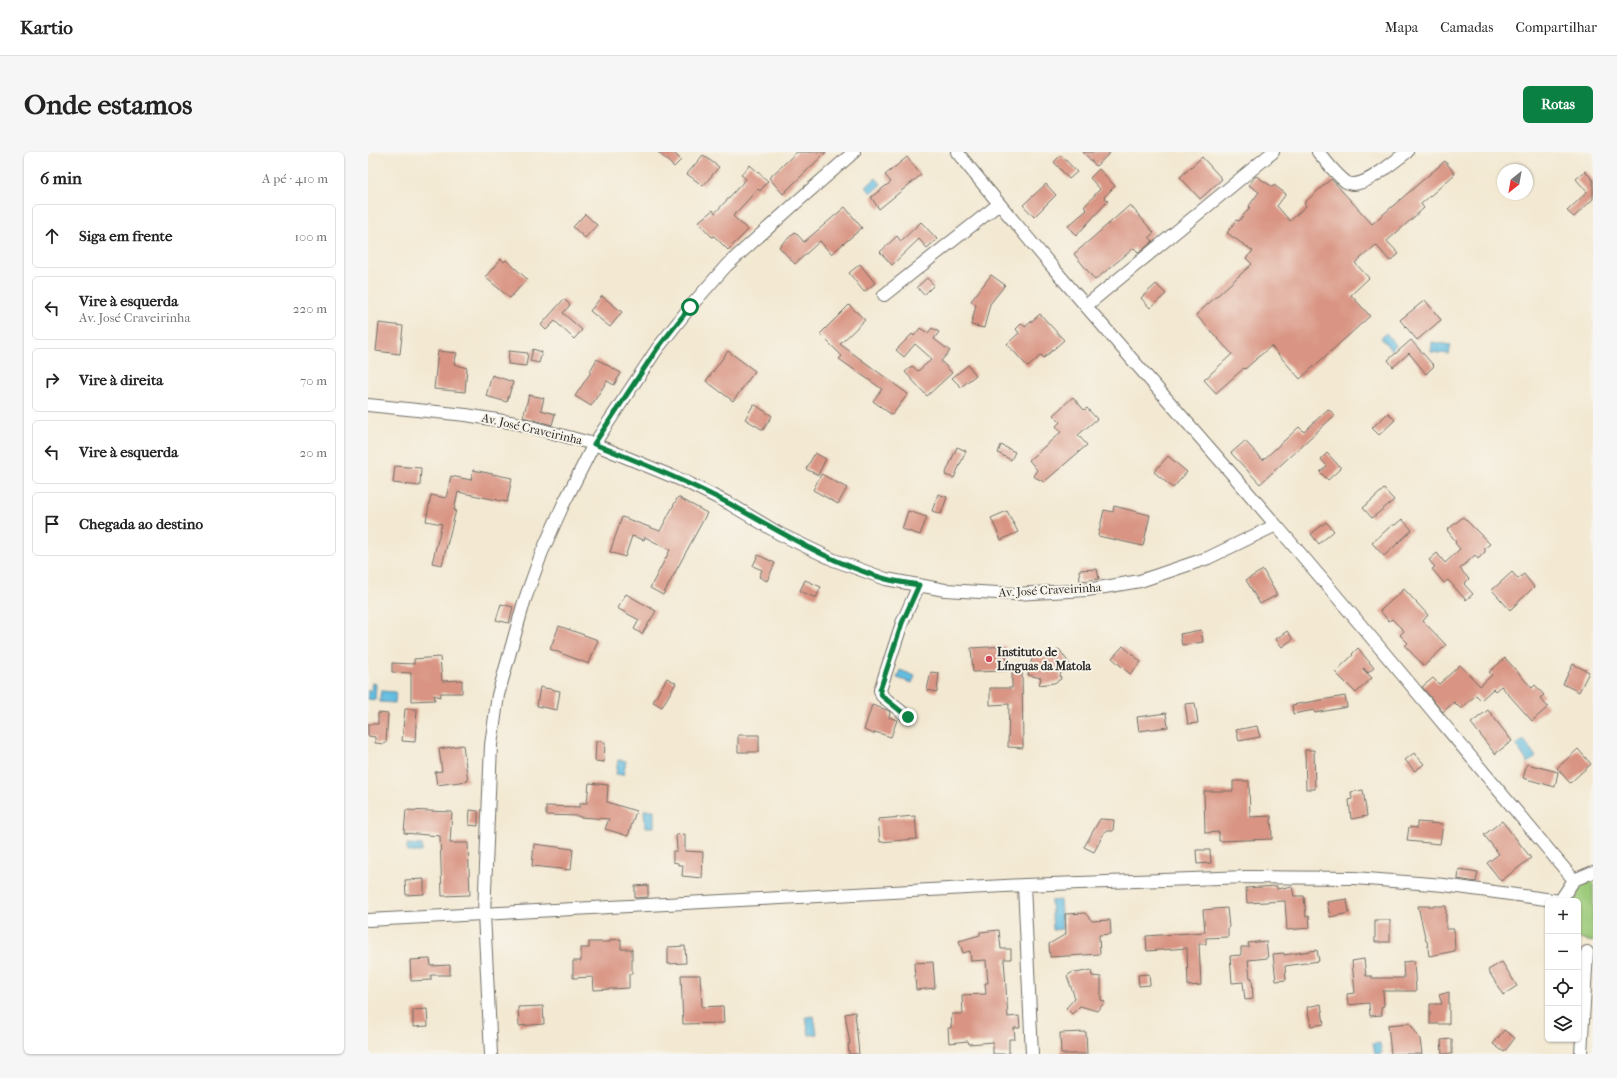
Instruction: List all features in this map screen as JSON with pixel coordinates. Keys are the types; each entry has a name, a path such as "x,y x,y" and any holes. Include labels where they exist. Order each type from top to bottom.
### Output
{"street":[{"path":"491,1054 484,914 491,746 498,695 522,609 542,552 563,505 594,444 657,349 690,307 726,266 854,152"},
{"path":"957,152 999,204 1087,305 1160,393 1276,524 1574,880"},
{"path":"1087,305 1273,152"},
{"path":"1318,152 1347,183 1355,184 1365,182 1407,152"},
{"path":"884,295 999,204"},
{"name":"Av. José Craveirinha","path":"368,405 466,415 516,423 594,444 686,482 730,504 780,534 834,560 886,579 945,590 1015,594 1087,590 1140,581 1208,558 1276,524"},
{"path":"908,717 882,696 880,690 902,623 919,585"},
{"path":"1562,898 1574,880 1592,870"},
{"path":"368,920 1024,885 1209,878 1354,878 1444,885 1545,899"},
{"path":"1024,885 1032,1054"},
{"path":"1581,1054 1586,950"}],"green space":[{"path":"1593,878 1593,942 1581,939 1581,898 1569,898 1570,892"}],"water":[{"path":"876,178 881,184 871,193 866,187"},
{"path":"1386,333 1396,345 1391,350 1381,338"},
{"path":"1432,342 1451,345 1449,354 1431,352"},
{"path":"900,670 915,676 912,683 897,678"},
{"path":"372,683 376,684 375,700 368,699 368,690 371,691"},
{"path":"381,691 396,692 395,703 380,702"},
{"path":"1524,740 1536,757 1528,763 1516,745"},
{"path":"618,760 626,761 623,775 616,774"},
{"path":"644,810 654,810 654,827 645,827"},
{"path":"407,844 422,845 422,852 407,852"},
{"path":"1060,900 1062,929 1053,930 1051,901"},
{"path":"814,1016 817,1034 809,1035 806,1017"},
{"path":"1380,1043 1382,1053 1375,1054 1373,1044"}],"building":[{"path":"658,152 673,152 681,160 674,167"},
{"path":"797,152 826,152 783,194 769,178"},
{"path":"1083,152 1111,152 1096,166"},
{"path":"703,155 719,167 703,186 687,174"},
{"path":"1061,155 1077,172 1069,179 1054,162"},
{"path":"907,157 921,175 879,209 871,197 891,182 885,175"},
{"path":"1202,157 1222,179 1200,199 1180,177"},
{"path":"1445,161 1455,174 1421,204 1424,208 1387,241 1399,254 1390,261 1376,245 1355,263 1369,278 1351,295 1370,316 1300,379 1271,346 1216,393 1204,380 1232,354 1196,315 1252,264 1246,258 1253,251 1227,233 1236,220 1239,221 1250,207 1249,206 1259,192 1249,185 1255,177 1256,176 1273,187 1274,185 1286,194 1277,206 1290,221 1306,206 1304,203 1331,179 1372,224"},
{"path":"750,165 768,181 760,191 758,189 733,216 748,230 728,250 714,236 712,237 698,222 713,210 715,213 746,179 741,175"},
{"path":"1099,169 1115,186 1104,197 1108,201 1076,236 1068,226 1087,210 1084,207 1100,189 1090,178"},
{"path":"1585,171 1593,180 1593,199 1574,217 1567,211 1587,192 1576,179"},
{"path":"1046,184 1056,195 1034,217 1023,205"},
{"path":"1130,205 1154,233 1149,237 1153,241 1139,253 1134,248 1095,280 1074,254"},
{"path":"845,207 862,228 831,254 820,241 795,264 779,247 795,232 804,242"},
{"path":"585,214 597,225 585,238 573,227"},
{"path":"921,222 937,239 927,248 919,239 892,265 880,252 897,236 901,241"},
{"path":"501,259 504,262 506,260 527,279 510,298 485,277"},
{"path":"860,264 875,283 864,292 849,273"},
{"path":"991,275 1005,285 990,304 984,328 971,325 976,305 971,301"},
{"path":"927,278 934,285 924,295 917,287"},
{"path":"1156,284 1166,294 1150,308 1141,298"},
{"path":"602,296 622,312 610,327 590,311"},
{"path":"564,299 570,305 563,313 582,330 574,339 555,321 546,330 541,325"},
{"path":"1425,300 1441,320 1417,340 1400,320"},
{"path":"849,305 865,320 840,344 908,394 892,415 873,401 882,389 839,359 842,356 820,334"},
{"path":"1040,314 1064,340 1044,358 1041,355 1028,367 1007,344 1019,333 1016,329 1022,323 1025,327"},
{"path":"379,323 403,326 400,354 376,351"},
{"path":"920,328 928,333 932,328 939,332 934,339 950,351 941,361 952,373 927,396 905,372 912,366 918,371 932,359 915,344 904,357 896,350 912,334 914,336"},
{"path":"1411,340 1434,366 1426,374 1409,353 1393,367 1388,360"},
{"path":"533,349 542,352 539,363 530,361"},
{"path":"438,351 457,353 454,364 467,368 465,392 434,389"},
{"path":"509,351 528,353 526,366 508,364"},
{"path":"728,351 755,371 733,401 706,381"},
{"path":"597,359 621,373 614,385 607,381 591,406 575,396 591,372 590,371"},
{"path":"968,365 976,375 961,387 952,378"},
{"path":"492,375 513,382 507,402 486,396"},
{"path":"529,395 544,398 541,410 555,414 552,425 523,417"},
{"path":"1073,397 1084,410 1087,408 1097,419 1078,435 1087,445 1044,482 1033,476 1037,470 1029,460 1061,432 1056,426 1060,422 1053,415"},
{"path":"754,404 772,416 763,430 745,419"},
{"path":"1328,409 1335,415 1260,484 1231,453 1245,441 1263,460 1299,427 1304,432"},
{"path":"1388,413 1395,420 1379,435 1372,428"},
{"path":"1001,445 1015,452 1011,460 998,453"},
{"path":"957,447 966,451 954,478 945,475"},
{"path":"815,453 826,459 818,475 806,469"},
{"path":"1327,453 1341,468 1328,480 1320,472 1327,466 1321,459"},
{"path":"1168,456 1187,472 1173,488 1154,472"},
{"path":"395,466 421,468 420,486 393,483"},
{"path":"473,470 512,478 507,502 458,492 454,510 456,510 442,565 432,563 442,524 426,521 431,495 446,498 451,476 471,480"},
{"path":"821,474 847,488 838,504 813,490"},
{"path":"1384,489 1394,500 1372,518 1363,508"},
{"path":"938,494 947,497 941,514 932,511"},
{"path":"678,497 707,513 663,595 650,588 670,550 645,537 644,540 632,536 625,557 610,552 622,517 660,531"},
{"path":"1114,506 1150,515 1143,546 1098,536 1104,510 1113,512"},
{"path":"908,511 927,517 920,535 902,529"},
{"path":"1007,511 1018,532 1001,540 991,518"},
{"path":"1463,517 1490,544 1485,548 1485,552 1478,559 1475,555 1460,569 1469,579 1464,584 1473,594 1466,600 1448,580 1444,583 1432,569 1435,567 1429,560 1437,553 1445,563 1460,549 1447,530"},
{"path":"1402,519 1412,530 1384,556 1372,543 1392,525 1395,525"},
{"path":"1326,522 1334,531 1319,544 1311,534"},
{"path":"758,555 775,563 767,581 759,577 762,570 753,566"},
{"path":"1097,569 1099,579 1080,581 1079,570"},
{"path":"1263,570 1277,595 1260,604 1246,580"},
{"path":"1512,572 1518,579 1524,574 1534,587 1510,610 1492,590"},
{"path":"805,580 821,587 816,598 800,591"},
{"path":"1404,589 1428,615 1423,621 1446,645 1424,666 1405,646 1408,643 1400,635 1404,631 1392,619 1389,621 1380,611"},
{"path":"626,594 656,611 642,634 634,629 639,620 617,608"},
{"path":"501,604 513,607 509,623 496,620"},
{"path":"559,626 598,640 589,664 550,649"},
{"path":"1201,630 1203,642 1182,645 1180,634"},
{"path":"1287,631 1293,639 1282,647 1276,639"},
{"name":"Instituto de Línguas da Matola","path":"1006,646 1007,671 973,672 971,648"},
{"path":"1123,646 1141,662 1130,674 1112,658"},
{"path":"1358,648 1374,668 1368,673 1364,668 1363,669 1372,678 1356,693 1335,672 1353,655 1352,654"},
{"path":"1059,649 1071,666 1060,674 1061,679 1054,683 1039,685 1041,678 1028,675 1033,654 1048,657"},
{"path":"440,657 442,681 462,680 462,693 441,693 440,697 434,695 435,700 411,701 411,673 392,672 392,663 414,664 414,659"},
{"path":"1505,658 1532,688 1535,685 1544,695 1540,698 1548,707 1532,721 1501,686 1495,691 1493,689 1481,700 1476,695 1461,709 1454,702 1443,712 1422,687 1433,678 1439,684 1460,665 1480,686 1492,675 1489,672"},
{"path":"1573,664 1589,672 1579,692 1563,684"},
{"path":"1012,670 1022,670 1023,748 1008,747 1009,704 990,705 990,688 1012,688"},
{"path":"931,672 939,673 937,692 927,690"},
{"path":"667,678 676,683 662,707 653,702"},
{"path":"540,687 560,691 557,710 537,706"},
{"path":"1345,696 1347,707 1315,713 1314,710 1293,714 1292,705"},
{"path":"1195,703 1198,723 1188,724 1185,704"},
{"path":"872,705 887,710 890,712 889,717 897,720 891,737 875,732 874,734 864,730"},
{"path":"405,709 417,709 415,742 402,741"},
{"path":"1488,710 1512,741 1495,754 1471,723"},
{"path":"378,713 388,714 385,744 375,743 375,737 368,736 368,724 378,724"},
{"path":"1166,713 1168,727 1139,731 1137,717"},
{"path":"1257,726 1260,737 1239,741 1236,730"},
{"path":"738,735 759,735 759,752 738,752"},
{"path":"596,741 605,742 604,762 595,761"},
{"path":"463,745 468,781 437,785 435,772 442,771 439,749"},
{"path":"1578,749 1591,764 1570,783 1557,768"},
{"path":"1305,750 1314,750 1315,789 1306,789"},
{"path":"1414,753 1424,764 1415,771 1405,760"},
{"path":"1527,764 1558,772 1555,787 1523,778"},
{"path":"1233,781 1249,781 1250,817 1271,816 1272,839 1219,841 1219,832 1205,833 1204,791 1233,791"},
{"path":"589,783 608,785 607,802 636,811 628,836 605,829 609,819 546,815 546,806 580,807 580,803 587,803"},
{"path":"1363,790 1367,816 1351,819 1349,800 1352,799 1351,792"},
{"path":"406,810 452,812 450,843 468,843 470,895 442,896 440,836 404,833"},
{"path":"470,810 478,811 478,826 469,825"},
{"path":"915,816 917,839 880,842 878,819"},
{"path":"1100,819 1114,820 1113,831 1105,831 1094,852 1084,847"},
{"path":"1502,821 1531,858 1501,881 1487,863 1499,854 1484,835"},
{"path":"1417,822 1443,824 1440,844 1407,841 1409,827 1417,828"},
{"path":"685,834 685,851 703,852 702,878 682,876 683,865 678,865 678,863 673,862 673,851 677,851 676,835"},
{"path":"534,844 573,849 571,870 532,866"},
{"path":"1196,850 1210,850 1211,863 1197,864"},
{"path":"1459,869 1478,872 1476,882 1458,879"},
{"path":"424,879 424,894 406,895 405,880"},
{"path":"648,885 648,897 635,898 635,886"},
{"path":"1277,886 1277,889 1292,886 1294,896 1304,896 1306,917 1309,916 1310,928 1287,930 1285,901 1247,903 1246,888"},
{"path":"1347,899 1349,913 1330,917 1327,902"},
{"path":"1418,906 1446,906 1446,929 1454,929 1455,951 1429,956 1427,941"},
{"path":"1227,908 1229,927 1228,937 1206,938 1206,944 1199,944 1201,985 1188,986 1187,948 1147,951 1146,936 1205,932 1203,910"},
{"path":"1085,913 1092,921 1110,920 1111,934 1099,935 1100,954 1050,957 1049,944 1066,934 1065,914"},
{"path":"1375,920 1390,920 1390,942 1375,942"},
{"path":"999,930 1001,949 1011,949 1011,959 1004,959 1008,1017 1019,1016 1020,1028 1014,1028 1015,1039 1009,1039 1009,1054 993,1054 993,1042 969,1044 968,1041 949,1043 948,1028 951,1028 952,1014 963,1014 962,995 986,994 985,983 988,983 986,960 971,961 970,951 963,953 959,941 980,935 980,932"},
{"path":"621,939 621,949 632,949 632,974 629,974 629,988 594,990 593,977 573,978 573,961 581,961 581,948 589,948 589,942 610,942 610,940"},
{"path":"1266,941 1268,958 1248,960 1250,978 1252,978 1253,999 1245,1000 1243,982 1232,983 1230,956 1241,955 1241,947 1249,947 1248,943"},
{"path":"685,946 686,963 668,964 668,947"},
{"path":"1317,950 1319,961 1285,966 1286,980 1276,981 1273,954 1284,953 1284,955"},
{"path":"430,959 431,966 450,965 450,975 431,975 431,980 411,981 410,960"},
{"path":"1364,959 1366,976 1372,976 1372,978 1404,978 1403,962 1414,961 1416,991 1383,991 1384,1006 1381,1007 1382,1015 1370,1016 1369,1003 1348,1005 1347,994 1355,993 1352,961"},
{"path":"933,962 935,988 916,990 914,963"},
{"path":"1502,962 1517,986 1503,995 1488,970"},
{"path":"1091,970 1092,976 1101,977 1101,1000 1105,1002 1097,1011 1080,1006 1072,1014 1066,1008 1075,998 1067,976 1074,971 1076,973"},
{"path":"1149,974 1150,985 1139,986 1138,975"},
{"path":"681,975 700,975 702,1007 723,1006 724,1023 683,1024"},
{"path":"1449,992 1449,1024 1430,1024 1430,1004 1442,1004 1439,995"},
{"path":"1321,1004 1324,1024 1311,1026 1307,1007"},
{"path":"543,1006 544,1024 519,1026 518,1007"},
{"path":"427,1009 428,1026 413,1027 413,1010"},
{"path":"855,1012 859,1054 849,1054 848,1044 850,1044 845,1014"},
{"path":"1410,1023 1420,1039 1422,1054 1391,1054 1388,1025"},
{"path":"1504,1030 1515,1038 1504,1052 1493,1044"},
{"path":"1086,1032 1087,1054 1061,1054 1060,1033"},
{"path":"1452,1039 1452,1054 1442,1054 1441,1040"}],"place":[{"name":"Instituto de Línguas da Matola","path":"989,659"}],"route":[{"path":"690,307 657,349 622,399 594,444 686,482 730,504 780,534 834,560 886,579 919,585 902,623 880,690 882,696 908,717"}]}
